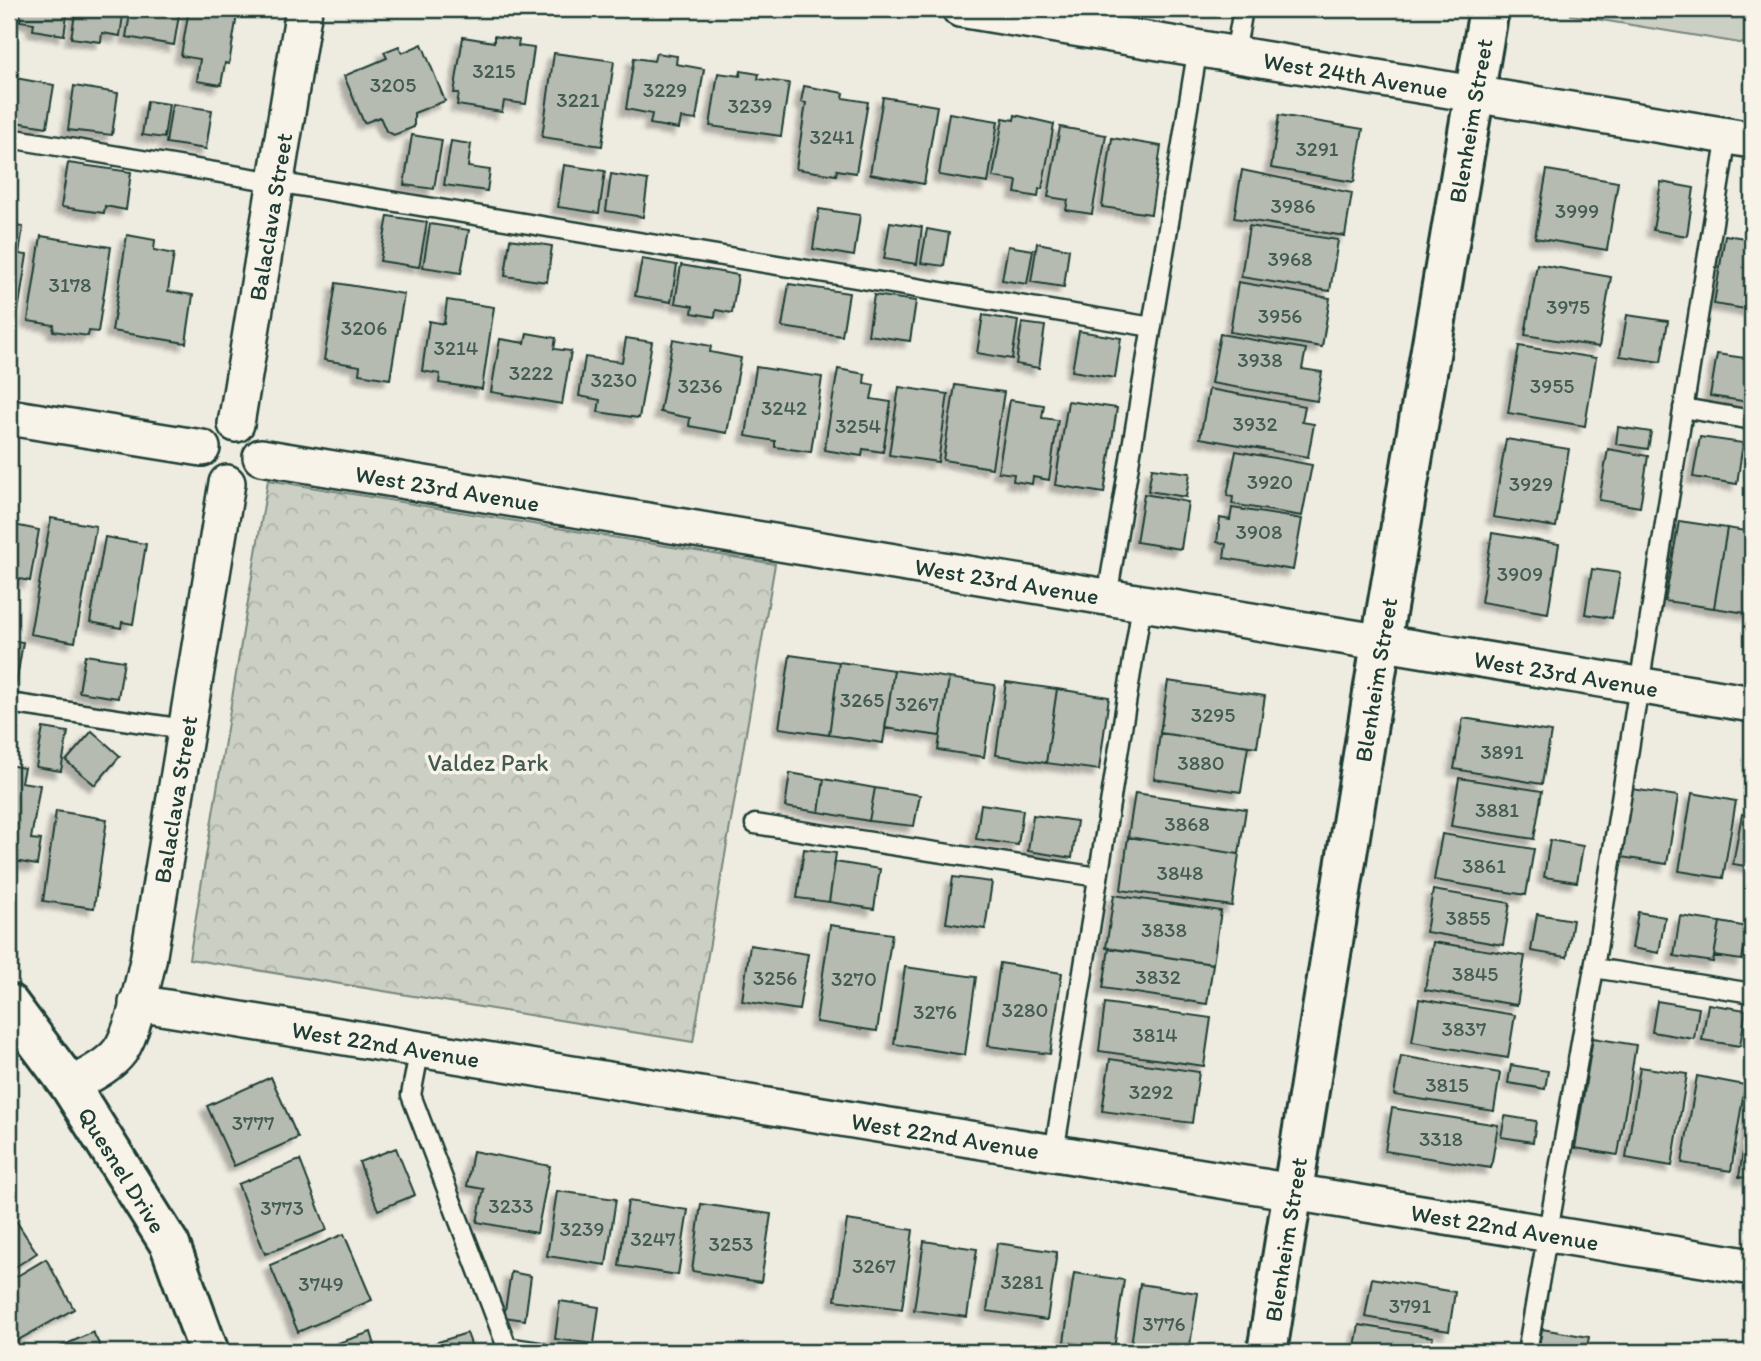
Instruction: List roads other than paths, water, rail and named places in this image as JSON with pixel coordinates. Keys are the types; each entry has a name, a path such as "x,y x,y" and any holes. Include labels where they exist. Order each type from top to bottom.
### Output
{"street":[{"name":"Balaclava Street","path":"236,424 304,9"},
{"name":"West 24th Avenue","path":"960,9 1740,137"},
{"name":"Blenheim Street","path":"1267,1352 1381,643 1489,9"},
{"path":"9,417 202,448"},
{"path":"236,424 256,435 261,457 250,477 239,482 227,482 216,479 207,471 202,448 214,429 236,424"},
{"name":"West 23rd Avenue","path":"261,457 1752,704"},
{"name":"Balaclava Street","path":"70,1086 106,1065 121,1050 148,961 184,729 227,482"},
{"name":"West 22nd Avenue","path":"137,1003 1752,1267"},
{"name":"Quesnel Drive","path":"9,1004 70,1086 170,1245 209,1352"}],"lane":[{"path":"1234,54 1243,9"},
{"path":"1107,598 1198,47"},
{"path":"1527,1352 1550,1233 1594,968 1683,408 1740,137"},
{"path":"9,138 1152,327"},
{"path":"1683,408 1752,420"},
{"path":"1054,1153 1142,604"},
{"path":"9,703 184,729"},
{"path":"755,824 1098,877"},
{"path":"1594,968 1752,993"},
{"path":"420,1048 411,1095 465,1243 507,1347 540,1352"}],"park label":[{"name":"Valdez Park","path":"488,762"}]}
